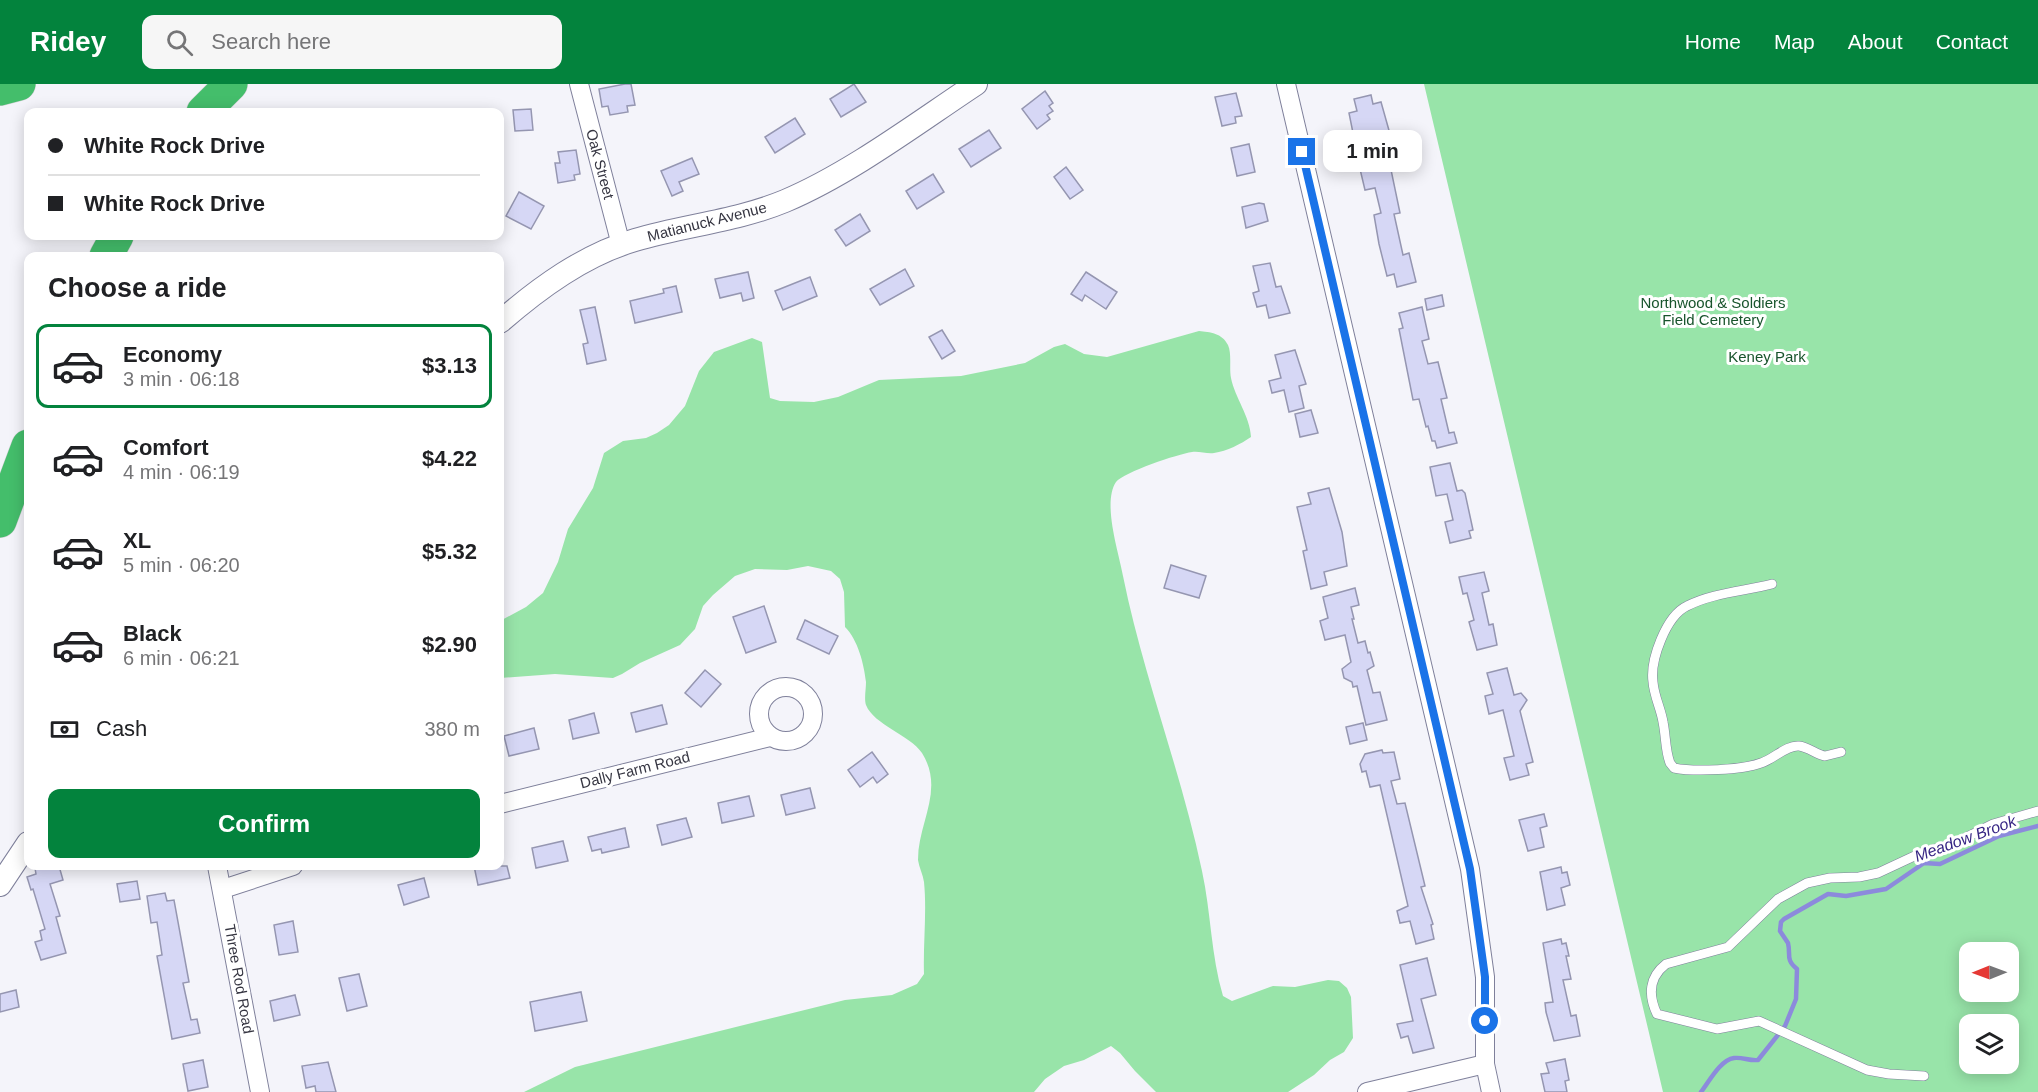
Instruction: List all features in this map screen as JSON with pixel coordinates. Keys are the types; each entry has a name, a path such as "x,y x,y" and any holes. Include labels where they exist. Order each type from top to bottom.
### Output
{"highway":[{"path":"0,89 18,84"},
{"path":"208,108 231,84"},
{"path":"0,521 24,457"}],"street":[{"name":"Oak Street","path":"579,84 621,244"},
{"name":"Matianuck Avenue","path":"504,319 538,290 562,274 621,244 746,215 788,200 848,167 976,84"},
{"path":"1286,84 1470,869 1485,977 1485,1064 1491,1092"},
{"name":"Dally Farm Road","path":"504,803 770,737"},
{"path":"0,885 24,849"},
{"name":"Three Rod Road","path":"218,870 260,1092"},
{"path":"223,889 281,870"},
{"path":"1367,1092 1485,1064"}],"lane":[{"path":"1772,585 1704,599 1686,606 1677,614 1664,634 1652,666 1653,684 1662,715 1670,763 1674,768 1691,770 1752,766 1763,763 1791,747 1801,746 1825,756 1841,752"},
{"path":"1924,1076 1867,1070 1794,1035 1758,1021 1717,1029 1657,1014 1652,1004 1652,981 1666,964 1728,947 1778,899 1807,883 1878,873 1923,852 1953,844 1993,824 2038,811"}],"green space":[{"name":"Keney Park","path":"1424,84 2038,84 2038,1092 1663,1092"},
{"path":"1199,331 1219,336 1228,345 1231,378 1248,422 1251,437 1224,451 1185,453 1121,478 1116,482 1112,491 1111,515 1115,542 1131,613 1193,834 1205,887 1216,965 1223,996 1232,1001 1273,986 1295,987 1328,980 1339,981 1347,988 1351,997 1353,1038 1344,1052 1288,1092 1156,1092 1111,1046 1084,1060 1064,1066 1045,1079 1034,1092 524,1092 575,1067 845,1000 892,995 917,984 924,974 925,893 918,860 931,793 928,767 922,753 916,747 876,718 866,705 866,682 862,660 857,645 845,627 844,592 840,579 831,571 808,566 787,570 755,569 735,576 703,606 695,629 680,645 613,678 555,674 504,678 504,619 526,607 543,593 558,562 568,529 593,488 604,453 623,441 646,438 669,425 685,406 699,371 714,352 752,338 762,342 770,398 780,401 814,402 838,397 879,380 961,376 1025,363 1054,347 1065,344 1084,354 1107,357"}],"building":[{"path":"631,84 635,105 627,106 628,112 610,115 608,106 602,107 599,89"},
{"path":"854,84 866,102 841,117 830,99"},
{"path":"1045,91 1053,103 1049,106 1053,111 1047,115 1050,119 1037,129 1022,109"},
{"path":"1236,93 1242,116 1235,117 1236,123 1222,126 1215,97"},
{"path":"1371,95 1373,104 1381,102 1390,134 1355,143 1349,113 1357,111 1354,99"},
{"path":"531,109 533,130 515,131 513,110"},
{"path":"795,118 805,134 775,153 765,137"},
{"path":"989,130 1001,148 971,167 959,149"},
{"path":"1398,143 1404,161 1390,165 1400,213 1394,214 1403,255 1409,253 1416,282 1397,287 1394,274 1387,276 1379,244 1374,215 1381,213 1375,188 1365,190 1360,169 1388,162 1384,147"},
{"path":"1249,144 1255,172 1237,176 1231,148"},
{"path":"576,150 580,174 574,175 575,180 558,183 555,163 560,163 558,152"},
{"path":"692,158 699,174 679,182 683,191 672,196 661,171"},
{"path":"1066,167 1083,190 1070,199 1054,177"},
{"path":"933,174 944,192 917,209 906,191"},
{"path":"519,192 544,206 531,229 506,216"},
{"path":"1264,204 1268,221 1246,228 1242,207"},
{"path":"860,214 870,231 846,246 835,230"},
{"path":"1270,263 1276,287 1281,286 1290,313 1269,318 1266,305 1257,307 1253,293 1259,291 1253,266"},
{"path":"905,269 914,286 880,305 870,289"},
{"path":"748,272 754,298 743,301 741,293 720,298 715,279"},
{"path":"1086,272 1117,292 1106,309 1085,295 1082,301 1071,294"},
{"path":"810,277 817,296 783,310 775,291"},
{"path":"676,286 682,312 635,323 630,301 664,293 663,289"},
{"path":"1442,295 1444,306 1427,310 1425,299"},
{"path":"595,307 606,360 587,364 583,344 588,343 580,310"},
{"path":"1422,307 1429,339 1422,341 1428,364 1438,362 1447,398 1441,399 1449,433 1454,432 1457,443 1437,448 1435,441 1432,441 1428,426 1426,427 1419,399 1413,400 1399,329 1403,328 1399,313"},
{"path":"942,330 955,351 942,359 929,337"},
{"path":"1295,350 1306,384 1299,386 1304,408 1289,412 1284,390 1272,393 1269,381 1281,378 1275,355"},
{"path":"1311,410 1318,433 1300,437 1295,414"},
{"path":"1450,463 1457,491 1462,490 1465,493 1473,530 1469,531 1471,538 1450,543 1445,522 1453,520 1447,494 1436,496 1430,467"},
{"path":"1329,488 1342,532 1347,566 1324,572 1327,585 1311,589 1303,551 1307,550 1297,507 1311,504 1308,493"},
{"path":"1171,565 1206,576 1199,598 1164,588"},
{"path":"1484,572 1489,591 1482,593 1489,625 1493,624 1497,645 1477,650 1469,622 1474,620 1467,593 1463,594 1459,577"},
{"path":"1355,588 1359,605 1351,607 1354,619 1352,619 1358,643 1365,641 1368,653 1370,652 1374,666 1367,670 1373,693 1380,692 1387,720 1366,725 1357,686 1353,687 1352,682 1344,678 1342,669 1351,662 1345,635 1325,640 1320,621 1328,618 1323,597"},
{"path":"764,606 776,642 746,653 733,617"},
{"path":"805,620 838,636 829,654 797,639"},
{"path":"1507,668 1514,695 1521,693 1527,700 1520,711 1533,762 1526,764 1529,775 1510,780 1504,758 1514,756 1503,710 1489,714 1485,696 1493,694 1487,673"},
{"path":"705,670 721,684 701,707 685,693"},
{"path":"662,705 667,724 636,732 631,713"},
{"path":"594,713 599,733 573,739 569,720"},
{"path":"1363,723 1367,740 1350,744 1346,727"},
{"path":"534,728 539,749 509,756 504,736"},
{"path":"1382,750 1383,753 1394,752 1400,779 1391,781 1397,804 1405,803 1425,886 1421,887 1433,924 1431,925 1434,939 1416,944 1410,921 1400,923 1397,911 1408,906 1380,785 1370,787 1366,771 1362,772 1360,764 1365,754"},
{"path":"872,752 888,774 877,783 873,777 860,787 848,770"},
{"path":"810,788 815,808 786,815 781,795"},
{"path":"749,796 754,816 722,823 718,803"},
{"path":"1544,814 1547,826 1540,828 1544,847 1528,851 1519,820"},
{"path":"686,818 692,837 662,845 657,825"},
{"path":"625,828 629,847 602,853 601,849 592,851 588,837"},
{"path":"563,841 568,861 536,868 532,848"},
{"path":"504,866 507,866 510,878 478,885 475,870 504,870"},
{"path":"1561,867 1562,873 1567,872 1570,885 1561,888 1565,905 1547,910 1540,872"},
{"path":"35,870 60,870 63,880 50,884 60,916 56,917 66,953 41,960 35,942 42,940 40,931 45,929 27,877 36,874"},
{"path":"424,878 429,897 404,905 398,885"},
{"path":"137,881 140,899 120,902 117,884"},
{"path":"165,893 167,901 174,900 189,982 183,983 191,1020 197,1019 200,1033 172,1039 157,956 162,955 157,922 151,923 147,896"},
{"path":"293,921 298,952 279,955 274,925"},
{"path":"1561,939 1562,944 1566,943 1571,979 1563,980 1571,1016 1576,1015 1580,1036 1554,1041 1546,1012 1545,1003 1553,1002 1543,943"},
{"path":"1427,958 1436,995 1421,999 1434,1048 1413,1053 1408,1036 1401,1038 1397,1024 1413,1021 1400,965"},
{"path":"359,974 367,1006 347,1011 339,978"},
{"path":"16,990 19,1007 0,1012 0,994"},
{"path":"581,992 587,1021 535,1031 530,1002"},
{"path":"295,995 300,1015 274,1021 270,1001"},
{"path":"1565,1059 1569,1080 1565,1081 1567,1092 1545,1092 1541,1074 1549,1073 1546,1063"},
{"path":"203,1060 208,1087 188,1091 183,1064"},
{"path":"328,1062 336,1092 316,1092 315,1086 306,1088 302,1066"}],"waterway":[{"name":"Meadow Brook","path":"1701,1092 1711,1077 1729,1060 1734,1058 1758,1060 1785,1026 1796,999 1797,969 1790,960 1788,943 1780,931 1781,922 1784,919 1828,894 1846,896 1886,889 1924,863 1940,864 1999,836 2038,826"}],"route":[{"path":"1302,152 1470,869 1485,977 1485,1021"}],"park label":[{"name":"Northwood & Soldiers Field Cemetery","path":"1713,312"}]}
